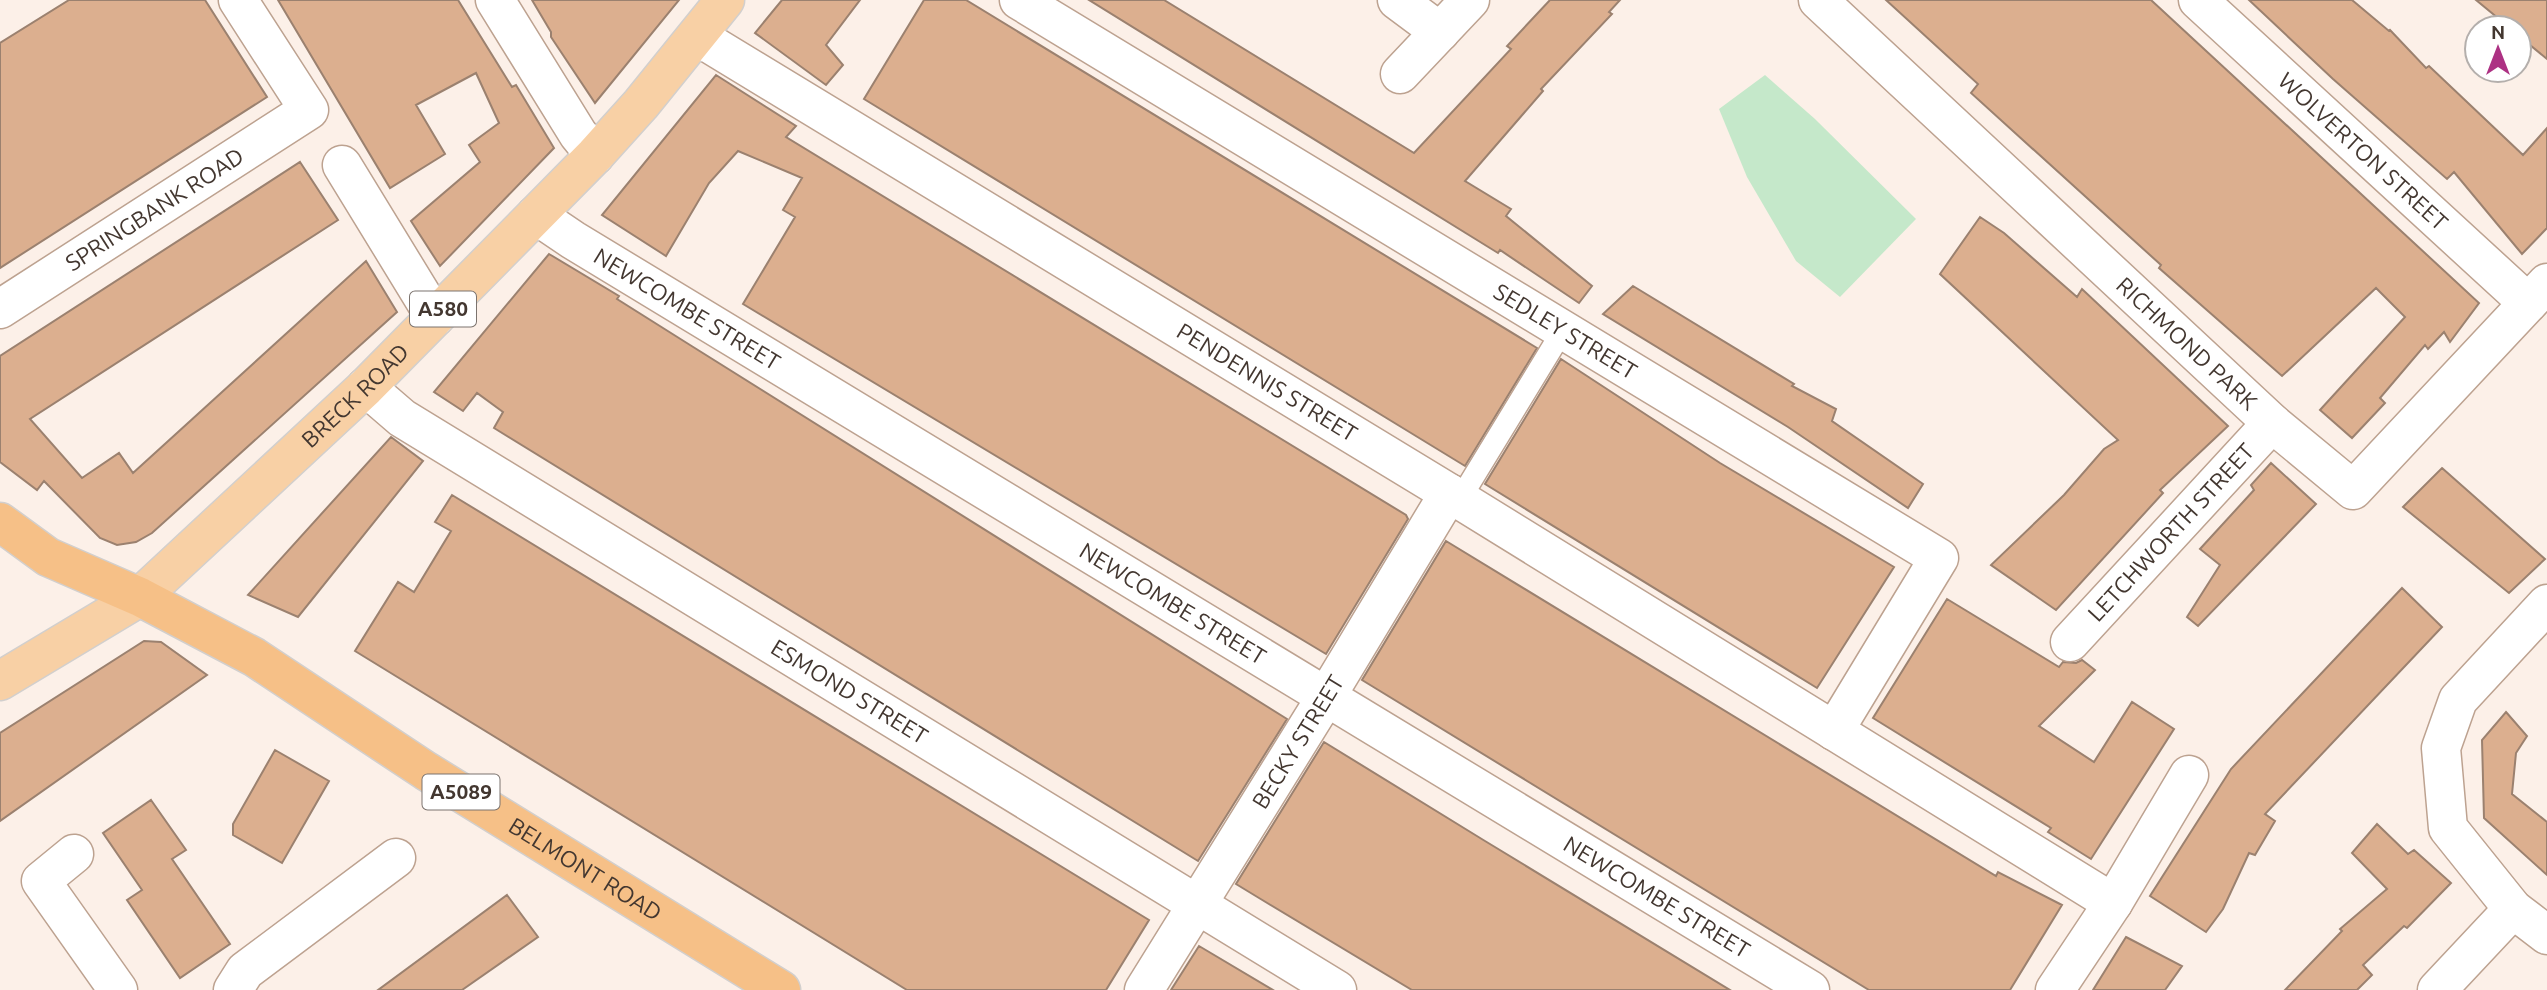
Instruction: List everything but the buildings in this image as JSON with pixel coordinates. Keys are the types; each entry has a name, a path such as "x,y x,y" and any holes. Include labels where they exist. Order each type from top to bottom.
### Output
{"highway":[{"name":"A5089","path":"0,522 48,556 140,597"},
{"name":"BELMONT ROAD","path":"140,597 254,657 426,771 781,990"}],"main road":[{"name":"BRECK ROAD","path":"0,681 140,597 366,387 595,155 725,0"}],"street":[{"name":"SPRINGBANK ROAD","path":"0,309 309,110 238,0"},
{"path":"495,0 578,134 595,155"},
{"name":"SEDLEY STREET","path":"1019,0 1939,558 1834,731"},
{"path":"1397,0 1440,32"},
{"path":"1400,74 1471,0"},
{"name":"RICHMOND PARK","path":"1818,0 2272,423 2353,490 2538,293"},
{"name":"WOLVERTON STREET","path":"2198,0 2538,293"},
{"name":"PENDENNIS STREET","path":"697,36 1455,496 2113,903"},
{"path":"342,165 435,317"},
{"name":"NEWCOMBE STREET","path":"536,215 594,253 1810,990"},
{"name":"ESMOND STREET","path":"366,387 402,418 1337,990"},
{"name":"LETCHWORTH STREET","path":"2070,642 2272,423"},
{"name":"BECKY STREET","path":"1144,990 1455,496"},
{"path":"2547,604 2458,700 2441,748 2448,828 2513,909 2547,935"},
{"path":"2055,990 2113,903 2189,775"},
{"path":"74,854 41,881 118,990"},
{"path":"233,990 245,971 396,858"},
{"path":"2437,990 2513,909"}],"lane":[{"path":"1455,496 1563,330"}],"green space":[{"path":"1765,75 1815,119 1916,219 1840,297 1796,261 1747,177 1719,109"}]}
